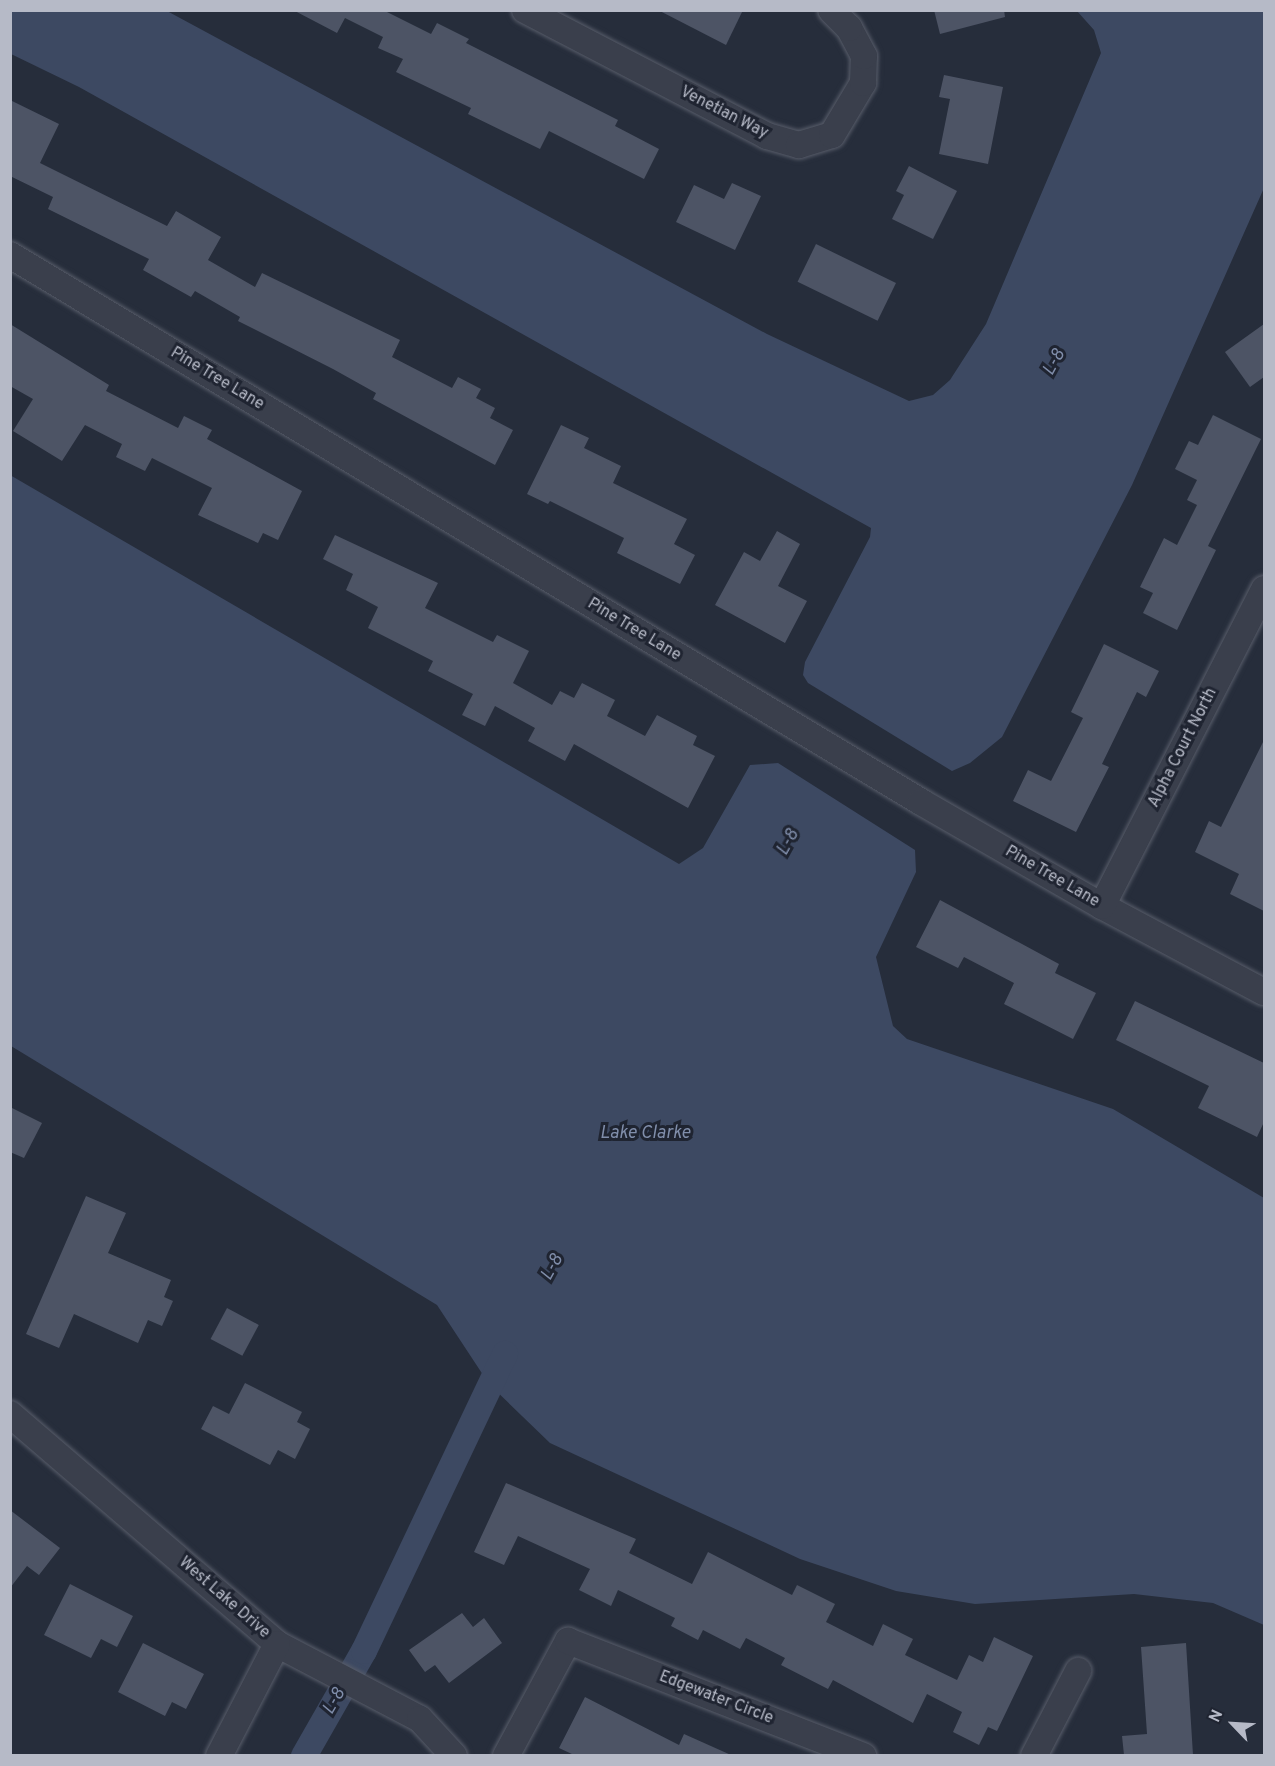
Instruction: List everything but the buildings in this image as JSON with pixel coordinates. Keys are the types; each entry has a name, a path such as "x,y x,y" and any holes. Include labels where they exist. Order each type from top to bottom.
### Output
{"street":[{"name":"Venetian Way","path":"525,10 767,136 799,145 832,135 863,82 864,56 849,28 831,10"},
{"name":"Pine Tree Lane","path":"10,255 871,772 1102,906 1264,992"},
{"name":"Alpha Court North","path":"1102,906 1264,590"},
{"name":"West Lake Drive","path":"10,1414 278,1644 309,1663 382,1696 420,1719 454,1755"},
{"name":"Edgewater Circle","path":"506,1755 568,1641 863,1755"},
{"path":"219,1755 278,1644"},
{"path":"1034,1755 1078,1671"}],"water":[{"path":"10,11 167,11 767,334 909,401 933,395 950,380 986,324 1101,53 1094,30 1077,11 1264,11 1264,188 1132,485 1002,737 970,763 952,771 808,683 803,675 805,662 870,537 871,528 79,87 11,54"},
{"name":"Lake Clarke","path":"10,475 679,864 703,848 750,765 778,763 915,850 916,872 876,957 893,1026 907,1039 1113,1109 1264,1198 1264,1625 1213,1603 1134,1594 975,1604 896,1591 800,1559 550,1443 489,1384 437,1305 11,1046"}],"waterway":[{"name":"L-8","path":"304,1756 364,1651 505,1354"}]}
